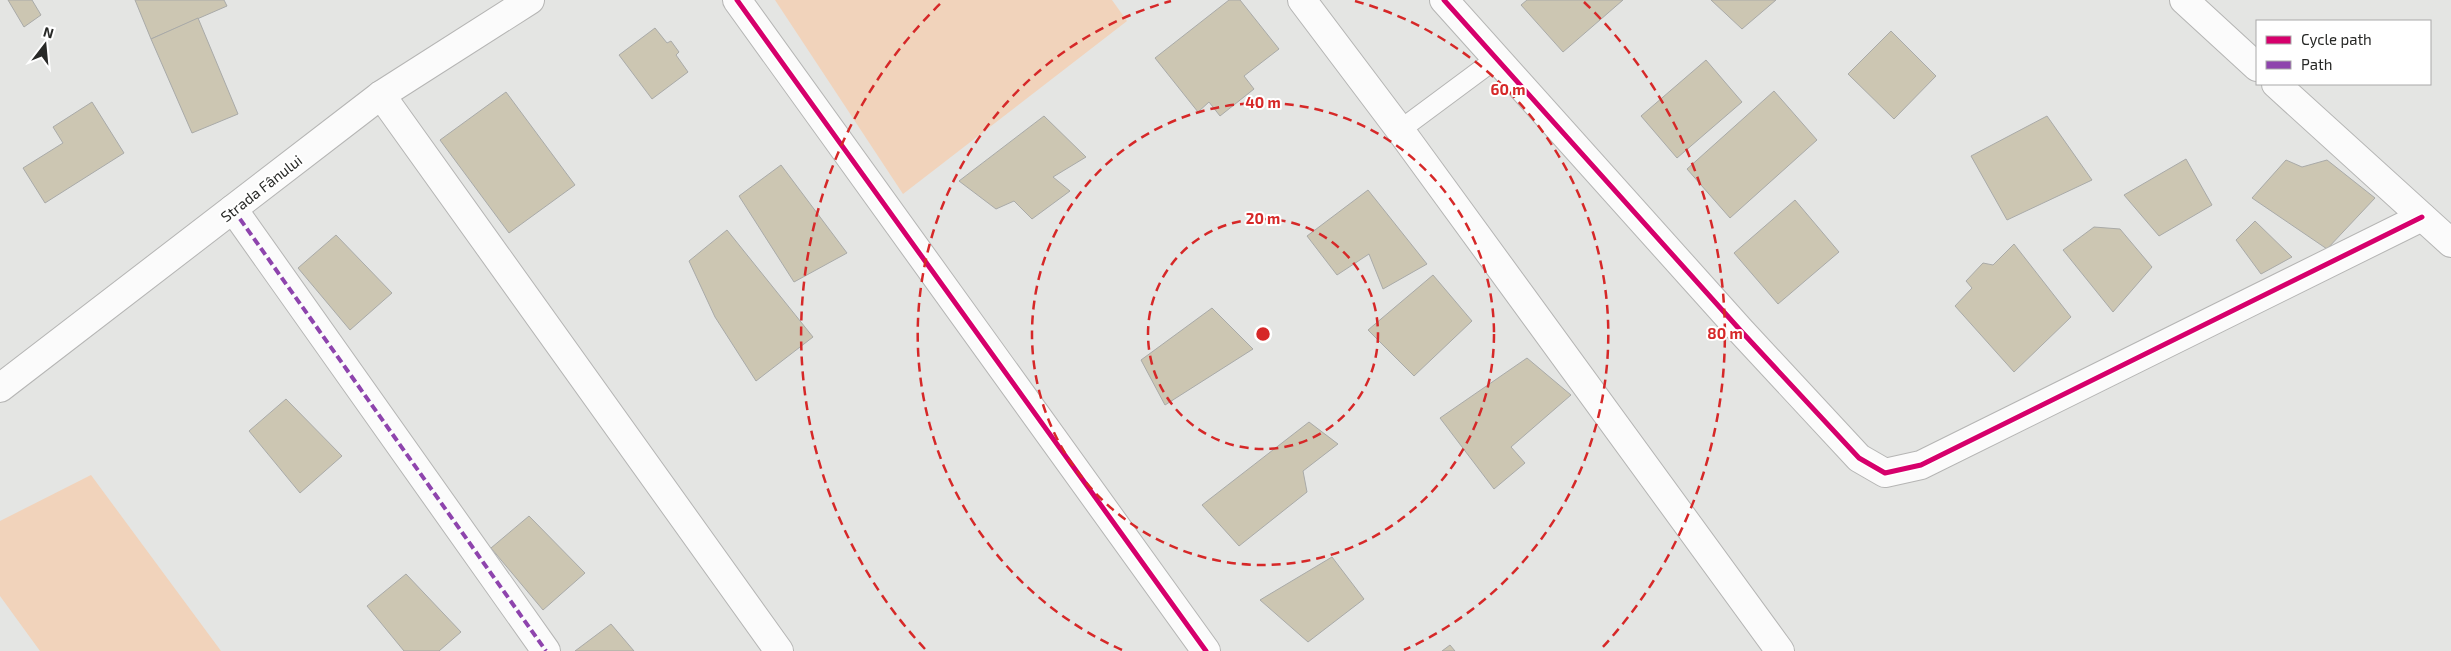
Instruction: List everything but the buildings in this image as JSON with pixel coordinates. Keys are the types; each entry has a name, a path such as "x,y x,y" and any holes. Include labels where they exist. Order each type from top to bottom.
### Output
{"street":[{"name":"Strada Fânului","path":"0,388 381,95 530,0"},
{"path":"737,0 1206,651"},
{"path":"1302,0 1400,130 1780,651"},
{"path":"1444,0 1741,331 1859,458 1885,472 1921,465 2422,217"},
{"path":"2184,0 2256,66"},
{"path":"2277,85 2451,243"},
{"path":"381,95 778,651"},
{"path":"233,209 546,651"}],"lane":[{"path":"1400,130 1497,58"}],"shaded area":[{"path":"775,0 1112,0 1127,21 903,194"},
{"path":"91,475 221,651 40,651 0,596 0,521"}],"marked path":[{"path":"233,209 546,651"}],"cycle path":[{"path":"737,0 1206,651"},
{"path":"1444,0 1741,331 1859,458 1885,473 1921,465 2422,217"}]}
